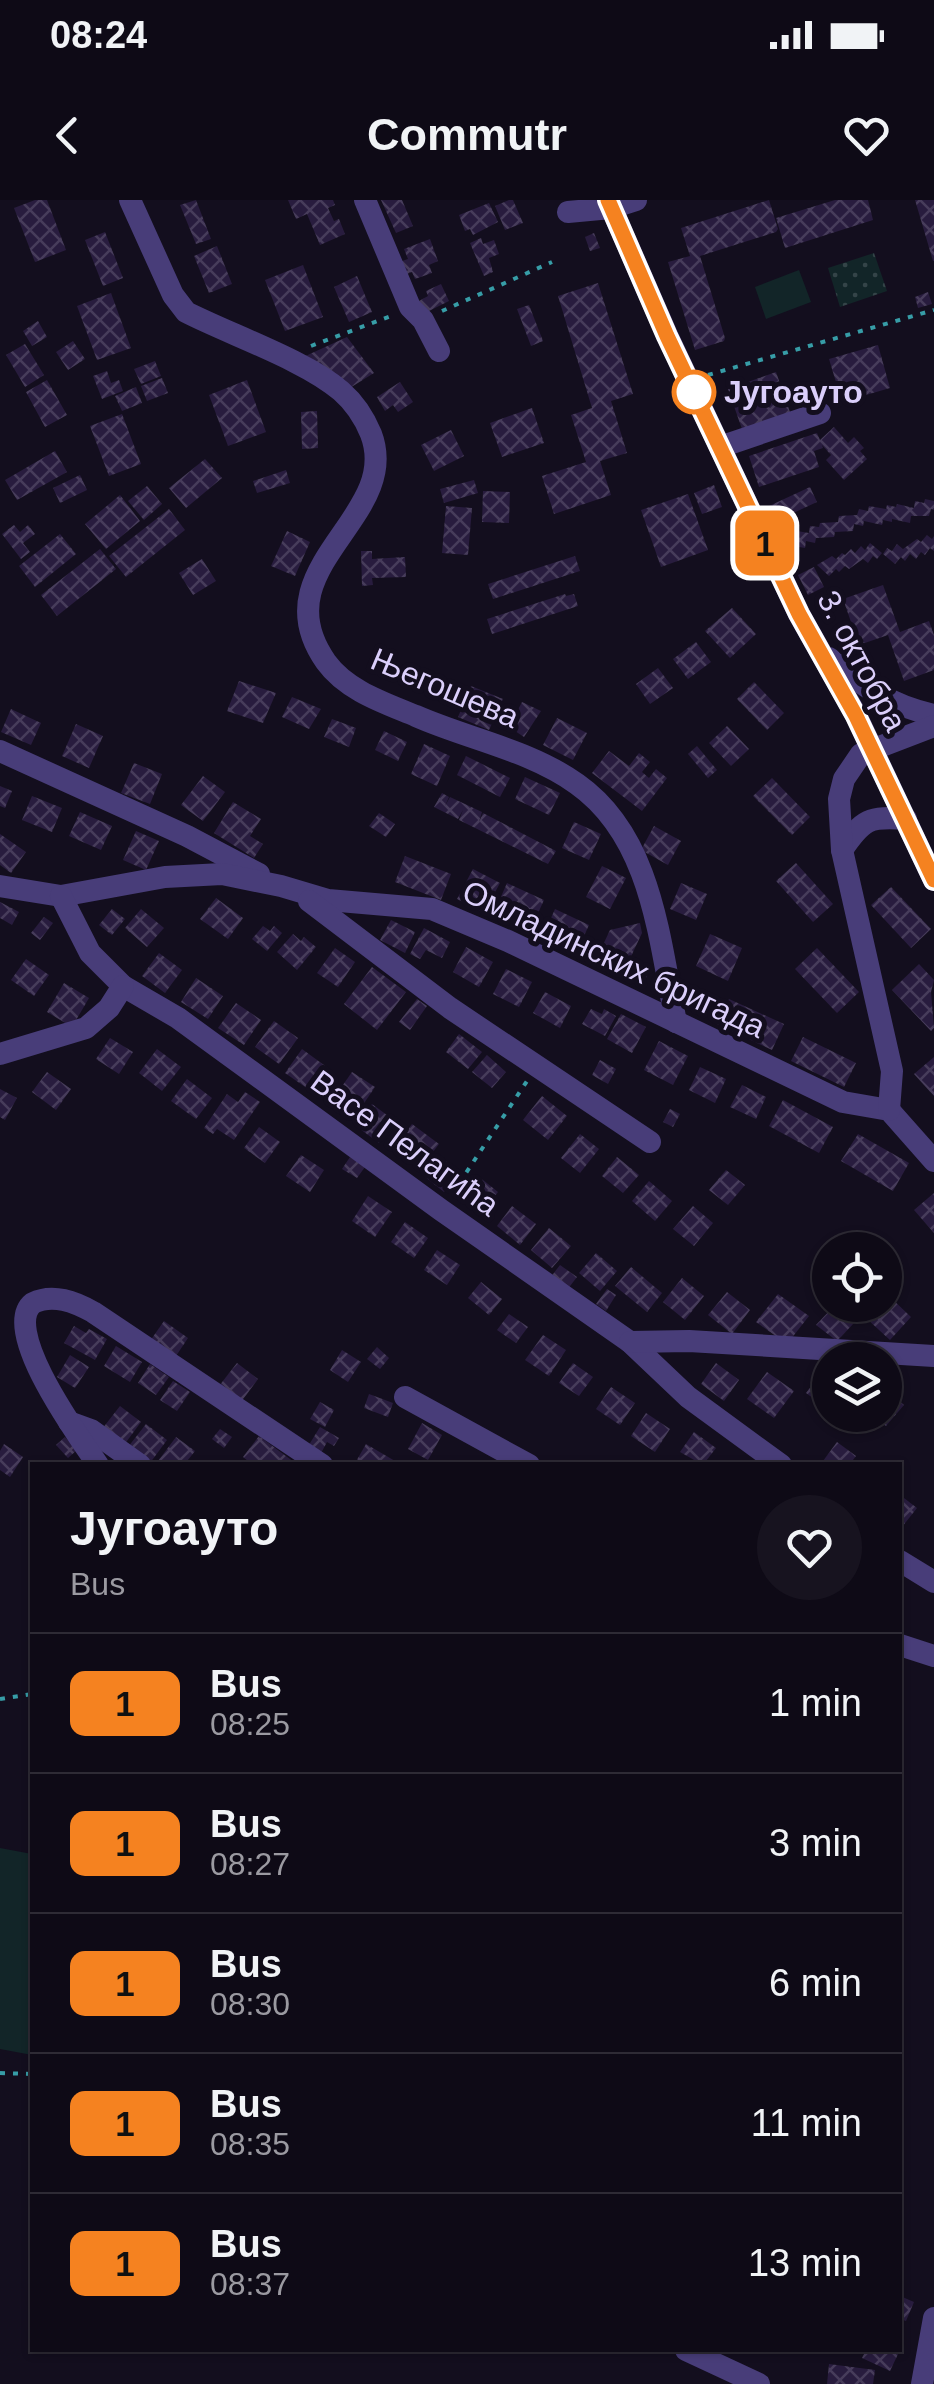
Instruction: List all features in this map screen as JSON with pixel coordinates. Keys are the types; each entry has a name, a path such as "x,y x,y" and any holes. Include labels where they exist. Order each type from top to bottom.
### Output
{"street":[{"name":"Његошева","path":"130,200 173,295 186,312 337,388 355,404 374,443 377,474 370,494 322,561 313,588 311,627 326,662 361,692 498,746 576,783 607,812 629,840 645,883 676,1022"},
{"path":"365,200 410,307 424,320 439,351"},
{"path":"568,212 636,200"},
{"name":"3. октобра","path":"610,204 720,448 814,644 872,748 934,880"},
{"path":"720,448 820,413"},
{"path":"814,644 879,697 934,714"},
{"path":"934,726 872,748 852,764 839,799 842,850 892,1071 889,1110 934,1160"},
{"path":"0,751 187,836 322,908 450,1008 650,1142"},
{"path":"842,850 864,822 884,817 906,818"},
{"name":"Омладинских бригада","path":"61,896 186,874 222,874 328,900 432,909 508,940 843,1102 889,1110"},
{"path":"0,886 61,896"},
{"name":"Васе Пелагића","path":"61,896 90,953 123,986 178,1018 630,1342 688,1396 777,1462"},
{"path":"0,1054 86,1028 108,1008 123,986"},
{"path":"96,1462 48,1397 20,1340 19,1316 39,1300 66,1300 93,1312 318,1462"},
{"path":"630,1342 934,1356"},
{"path":"405,1397 524,1462"},
{"path":"69,1422 92,1430 136,1462"},
{"path":"902,1561 934,1582"},
{"path":"902,1646 934,1656"},
{"path":"922,2384 934,2318"},
{"path":"690,2352 759,2384"}],"path":[{"path":"283,358 397,314 424,320 552,262"},
{"path":"689,380 934,310"},
{"path":"441,1210 536,1068"},
{"path":"0,1699 30,1694"},
{"path":"0,2073 30,2074"}],"green space":[{"path":"874,253 887,291 840,307 828,268"},
{"path":"799,270 811,302 766,319 755,287"},
{"path":"0,1848 30,1854 30,2055 0,2049"}],"building":[{"path":"47,200 66,250 35,262 14,208"},
{"path":"196,200 211,239 196,244 180,205"},
{"path":"288,200 333,200 335,205 328,208 334,221 339,219 345,234 320,245 307,214 296,219"},
{"path":"381,200 402,200 413,226 396,233"},
{"path":"513,200 523,223 505,230 495,206"},
{"path":"769,200 776,232 700,256 725,338 695,350 668,262 690,256 681,228"},
{"path":"835,200 868,200 873,220 785,248 776,218"},
{"path":"915,200 934,200 934,261 933,261"},
{"path":"489,203 498,222 473,235 470,229 465,231 459,215"},
{"path":"105,232 123,278 103,286 85,240"},
{"path":"594,233 600,248 590,251 585,237"},
{"path":"481,238 483,244 494,240 499,254 489,258 493,272 484,276 470,243"},
{"path":"430,239 438,261 429,265 432,273 415,279 412,272 405,275 399,262 408,259 404,249"},
{"path":"217,246 232,284 209,293 194,256"},
{"path":"303,265 323,317 285,331 265,280"},
{"path":"357,276 372,312 349,322 334,287"},
{"path":"598,283 633,394 611,401 627,453 600,461 611,495 554,514 542,476 586,462 571,415 592,408 558,296"},
{"path":"441,284 449,301 425,313 419,301 428,296 426,291"},
{"path":"928,292 932,304 918,308 915,297"},
{"path":"111,293 131,348 97,360 77,306"},
{"path":"529,305 543,341 531,346 517,309"},
{"path":"38,321 47,337 32,346 23,331"},
{"path":"347,337 374,373 345,391 299,359"},
{"path":"73,341 85,359 68,370 56,352"},
{"path":"25,344 44,375 25,387 6,355"},
{"path":"878,345 890,388 842,402 829,359"},
{"path":"155,361 161,376 141,384 134,369"},
{"path":"107,371 111,383 119,380 123,391 102,399 93,376"},
{"path":"776,372 791,415 743,432 728,389"},
{"path":"162,378 168,393 147,401 141,386"},
{"path":"47,380 67,415 45,427 26,392"},
{"path":"247,380 266,432 228,446 209,395"},
{"path":"400,382 413,402 398,412 393,405 385,411 377,397"},
{"path":"136,387 142,403 122,411 115,396"},
{"path":"532,408 544,443 502,457 490,423"},
{"path":"317,411 318,448 302,449 301,412"},
{"path":"122,414 141,464 109,476 90,426"},
{"path":"834,427 848,443 854,437 864,448 860,451 867,459 844,480 826,460 831,455 822,445 814,451 819,467 759,487 749,456 817,433 820,440"},
{"path":"451,430 464,456 434,471 421,445"},
{"path":"55,451 67,472 17,500 5,480"},
{"path":"205,459 222,478 186,508 169,488"},
{"path":"286,470 290,483 257,493 253,481"},
{"path":"80,475 87,490 60,503 53,488"},
{"path":"474,480 478,493 444,503 440,489"},
{"path":"714,485 722,507 702,514 694,493"},
{"path":"147,486 162,504 144,520 128,501"},
{"path":"810,487 817,502 776,521 769,506"},
{"path":"483,491 510,492 509,523 482,522"},
{"path":"688,494 708,550 661,567 641,510"},
{"path":"120,495 140,521 106,549 85,524"},
{"path":"925,499 934,501 934,510 929,516 911,516 910,523 892,519 883,520 882,525 864,521 863,526 854,524 853,531 816,538 815,543 806,541 805,548 788,545 791,530 809,533 810,526 838,522 839,516 857,515 859,509 868,511 869,506 886,509 887,505 897,504 914,508 915,501 924,503"},
{"path":"446,506 472,508 468,555 442,553"},
{"path":"169,509 185,530 126,577 109,556"},
{"path":"14,525 20,532 28,525 35,534 23,543 30,552 21,559 2,534"},
{"path":"287,531 310,542 295,576 271,566"},
{"path":"60,534 76,554 35,587 19,566"},
{"path":"927,535 932,539 934,536 934,551 930,548 925,555 921,552 916,559 910,554 905,561 901,557 895,564 883,554 897,544 903,549 917,539 921,542"},
{"path":"870,543 882,553 868,563 863,559 849,569 836,569 829,576 817,565 851,549 855,553 861,546 865,550"},
{"path":"100,549 116,569 57,616 41,595"},
{"path":"361,551 372,551 372,559 405,557 406,577 372,578 373,585 362,586"},
{"path":"575,556 580,571 493,599 488,584"},
{"path":"202,559 216,581 193,595 179,573"},
{"path":"814,567 824,587 808,595 798,575"},
{"path":"883,585 900,632 929,621 934,635 934,670 904,681 888,635 859,645 843,599"},
{"path":"574,594 578,606 492,634 487,619"},
{"path":"732,608 756,634 730,658 705,631"},
{"path":"696,642 711,662 688,679 673,659"},
{"path":"658,668 673,688 650,704 636,684"},
{"path":"239,681 276,693 263,723 227,711"},
{"path":"754,682 784,713 767,730 737,699"},
{"path":"471,686 503,699 489,730 458,717"},
{"path":"292,697 321,709 309,729 282,717"},
{"path":"522,702 541,711 524,737 509,727"},
{"path":"11,709 41,723 31,745 1,732"},
{"path":"557,718 587,733 573,760 543,745"},
{"path":"332,719 356,728 349,747 324,737"},
{"path":"76,724 103,736 89,768 62,756"},
{"path":"727,726 749,749 731,766 709,743"},
{"path":"384,731 407,742 398,761 375,750"},
{"path":"424,744 450,756 437,786 411,774"},
{"path":"697,746 717,770 708,778 688,754"},
{"path":"609,751 629,766 639,753 650,762 642,772 649,778 656,769 667,778 642,811 592,773"},
{"path":"466,756 510,778 500,797 457,775"},
{"path":"134,763 162,774 150,804 121,793"},
{"path":"203,776 225,792 203,821 181,805"},
{"path":"525,777 560,793 549,815 515,799"},
{"path":"772,778 810,817 792,835 753,796"},
{"path":"0,786 12,791 5,808 0,806"},
{"path":"442,793 449,797 445,806 450,797 482,812 479,822 483,813 556,851 548,864 459,820 463,810 458,819 434,807"},
{"path":"32,796 62,808 52,832 22,820"},
{"path":"233,802 261,819 250,836 263,844 254,858 214,833"},
{"path":"80,812 112,826 101,850 69,836"},
{"path":"379,813 395,824 386,837 369,826"},
{"path":"574,822 601,834 589,860 562,848"},
{"path":"654,826 681,841 668,865 641,850"},
{"path":"136,831 159,841 146,870 123,860"},
{"path":"0,834 26,852 11,873 0,865"},
{"path":"405,856 451,874 441,900 395,882"},
{"path":"796,863 833,904 813,922 776,881"},
{"path":"602,866 626,878 610,909 586,897"},
{"path":"473,869 500,883 484,913 457,899"},
{"path":"507,883 544,900 530,931 493,915"},
{"path":"681,883 707,894 696,920 670,909"},
{"path":"891,887 931,929 911,948 871,905"},
{"path":"216,898 243,918 228,939 200,919"},
{"path":"0,902 19,912 12,925 0,918"},
{"path":"112,909 125,919 112,935 99,925"},
{"path":"141,909 164,928 147,947 125,928"},
{"path":"555,909 589,925 577,951 543,936"},
{"path":"44,917 53,923 40,940 31,933"},
{"path":"391,920 415,932 405,953 380,940"},
{"path":"640,923 642,933 628,963 648,973 643,986 594,964 610,930"},
{"path":"263,926 270,931 274,926 282,933 267,951 252,939"},
{"path":"424,928 450,942 442,958 426,950 420,959 410,954"},
{"path":"293,934 316,947 297,970 277,952"},
{"path":"710,934 742,948 728,981 696,966"},
{"path":"466,947 493,962 479,987 453,972"},
{"path":"335,948 355,962 338,987 317,973"},
{"path":"817,948 859,992 837,1013 795,969"},
{"path":"159,953 182,970 165,993 142,976"},
{"path":"26,959 49,975 34,996 11,980"},
{"path":"919,964 934,980 931,1031 892,990"},
{"path":"372,967 406,992 377,1030 344,1004"},
{"path":"506,969 532,982 519,1007 493,994"},
{"path":"196,978 223,996 208,1019 181,1002"},
{"path":"64,983 89,998 72,1027 47,1012"},
{"path":"545,992 571,1006 560,1028 533,1013"},
{"path":"417,999 427,1006 410,1030 399,1022"},
{"path":"729,999 784,1024 772,1050 717,1024"},
{"path":"236,1003 261,1020 244,1045 218,1028"},
{"path":"591,1009 602,1014 604,1009 616,1016 605,1036 582,1024"},
{"path":"621,1014 646,1027 632,1053 607,1039"},
{"path":"274,1021 298,1038 279,1064 255,1047"},
{"path":"459,1034 482,1052 468,1069 446,1052"},
{"path":"803,1037 856,1063 844,1087 791,1061"},
{"path":"110,1038 133,1052 119,1074 96,1059"},
{"path":"659,1041 688,1056 673,1085 644,1070"},
{"path":"157,1049 181,1067 162,1091 139,1073"},
{"path":"302,1049 328,1068 311,1091 285,1073"},
{"path":"487,1055 506,1072 492,1088 472,1072"},
{"path":"934,1057 934,1096 914,1074"},
{"path":"600,1060 616,1069 608,1084 592,1075"},
{"path":"700,1067 726,1079 715,1103 689,1090"},
{"path":"47,1072 71,1089 56,1110 32,1092"},
{"path":"352,1072 375,1087 354,1118 331,1102"},
{"path":"187,1079 212,1098 196,1119 171,1101"},
{"path":"742,1085 766,1097 756,1119 730,1107"},
{"path":"0,1089 17,1098 5,1120 0,1117"},
{"path":"245,1092 260,1102 234,1140 217,1129 213,1134 204,1128 227,1094 238,1102"},
{"path":"542,1096 567,1116 548,1140 523,1120"},
{"path":"783,1100 833,1127 819,1153 769,1126"},
{"path":"372,1104 395,1121 379,1143 356,1126"},
{"path":"670,1109 680,1114 673,1127 663,1122"},
{"path":"412,1124 439,1144 420,1169 393,1149"},
{"path":"259,1127 280,1142 265,1163 244,1148"},
{"path":"580,1134 599,1149 580,1173 561,1158"},
{"path":"858,1134 909,1163 893,1191 841,1161"},
{"path":"301,1155 324,1170 310,1192 286,1176"},
{"path":"440,1156 460,1173 444,1192 424,1176"},
{"path":"350,1157 365,1167 357,1178 342,1169"},
{"path":"617,1157 639,1175 623,1193 602,1176"},
{"path":"726,1170 745,1185 728,1205 709,1190"},
{"path":"478,1176 498,1192 482,1213 462,1197"},
{"path":"649,1181 672,1201 655,1221 632,1201"},
{"path":"934,1193 934,1233 914,1210"},
{"path":"368,1196 392,1212 375,1237 352,1221"},
{"path":"512,1206 536,1224 520,1245 497,1226"},
{"path":"693,1206 713,1223 694,1246 673,1229"},
{"path":"405,1222 428,1238 414,1258 391,1242"},
{"path":"549,1228 571,1246 552,1268 531,1250"},
{"path":"437,1250 460,1265 447,1285 424,1270"},
{"path":"596,1253 617,1271 600,1291 579,1273"},
{"path":"560,1265 577,1277 567,1290 550,1278"},
{"path":"631,1267 662,1293 647,1312 615,1286"},
{"path":"682,1278 704,1296 685,1320 663,1302"},
{"path":"481,1282 502,1299 489,1315 468,1298"},
{"path":"607,1289 616,1295 606,1311 596,1304"},
{"path":"727,1292 750,1310 732,1334 708,1315"},
{"path":"778,1294 809,1316 787,1344 756,1322"},
{"path":"902,1308 911,1317 890,1340 870,1322 902,1322"},
{"path":"509,1314 528,1327 516,1343 497,1330"},
{"path":"164,1321 188,1338 174,1359 150,1341"},
{"path":"819,1322 854,1323 837,1341 816,1325"},
{"path":"74,1326 107,1339 95,1360 64,1343"},
{"path":"543,1335 566,1350 549,1376 525,1360"},
{"path":"116,1346 142,1362 130,1382 104,1366"},
{"path":"377,1347 389,1358 380,1369 367,1359"},
{"path":"342,1350 361,1362 348,1382 330,1370"},
{"path":"70,1355 89,1367 75,1388 57,1377"},
{"path":"237,1363 258,1379 241,1402 219,1386"},
{"path":"573,1363 593,1377 579,1396 559,1383"},
{"path":"716,1363 739,1380 724,1401 701,1384"},
{"path":"150,1364 169,1377 156,1395 138,1383"},
{"path":"767,1372 794,1391 774,1418 747,1399"},
{"path":"173,1381 190,1392 177,1411 160,1400"},
{"path":"611,1387 635,1403 620,1425 596,1409"},
{"path":"369,1394 393,1403 388,1417 364,1408"},
{"path":"320,1402 334,1410 325,1427 310,1419"},
{"path":"120,1406 141,1422 124,1445 102,1429"},
{"path":"646,1413 670,1429 655,1452 631,1436"},
{"path":"422,1423 442,1435 428,1460 408,1449"},
{"path":"146,1424 167,1440 151,1462 128,1447"},
{"path":"320,1427 339,1438 334,1446 327,1442 320,1455 307,1448"},
{"path":"220,1429 232,1437 224,1448 212,1439"},
{"path":"694,1432 716,1448 705,1462 680,1452"},
{"path":"259,1436 294,1462 249,1462 243,1457"},
{"path":"65,1437 77,1450 68,1458 56,1445"},
{"path":"176,1437 195,1451 186,1462 157,1462"},
{"path":"837,1442 856,1456 851,1462 823,1461"},
{"path":"4,1444 23,1457 10,1477 0,1470"},
{"path":"366,1444 395,1461 394,1462 356,1462"},
{"path":"902,1497 917,1508 902,1527"},
{"path":"902,2297 914,2302 906,2321 902,2320"},
{"path":"865,2352 899,2352 890,2371 862,2358"},
{"path":"829,2364 875,2370 873,2384 827,2384"}],"bus line":[{"name":"1","path":"608,200 667,336 799,614 856,716 934,880"}],"place":[{"name":"Југоауто","path":"694,392"}]}
